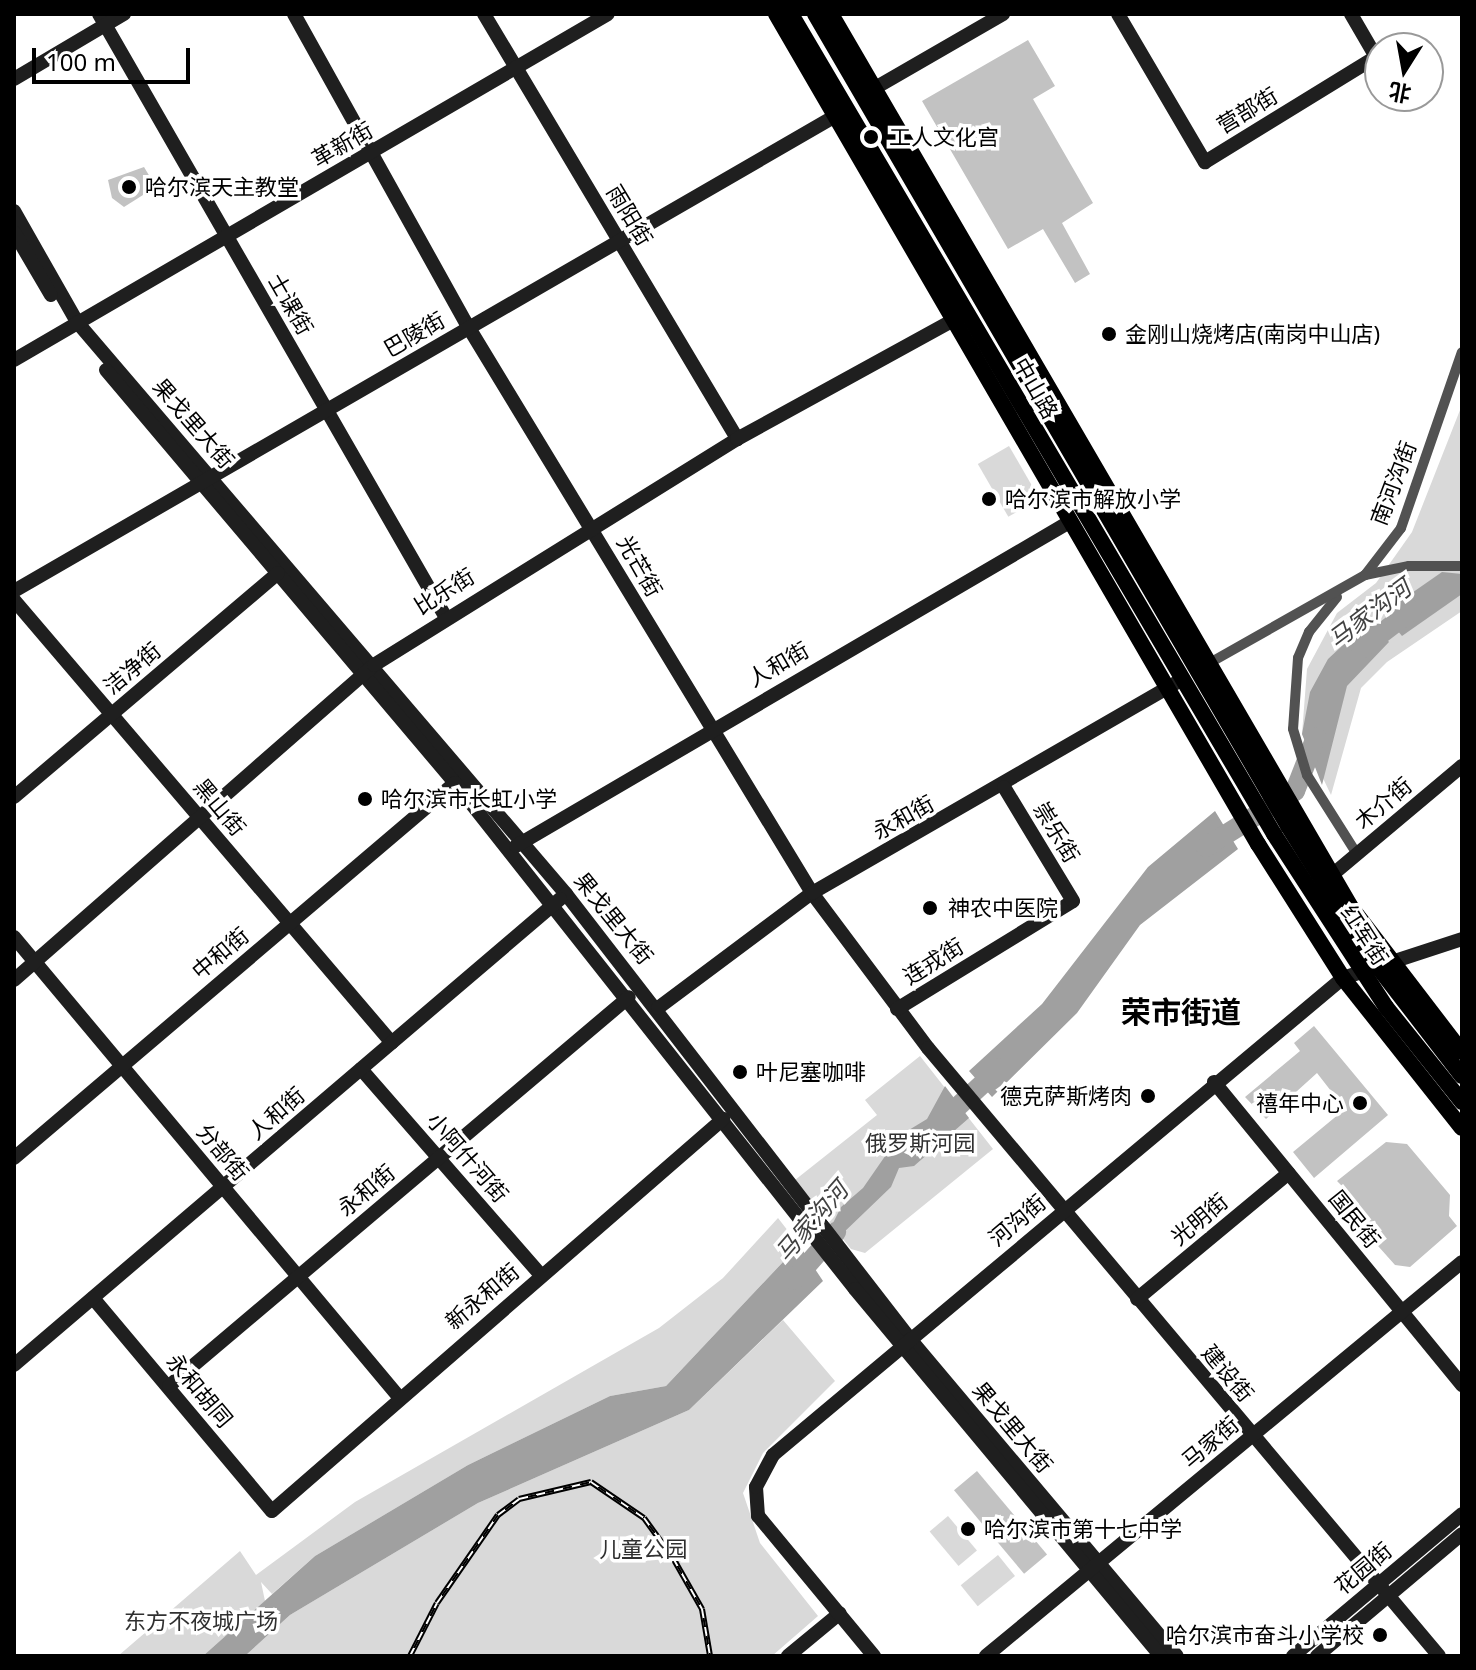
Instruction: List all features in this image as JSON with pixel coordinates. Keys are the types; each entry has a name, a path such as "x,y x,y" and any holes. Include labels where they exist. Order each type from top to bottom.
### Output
{"main road":[{"path":"776,14 1071,521 1174,684"},
{"name":"中山路","path":"791,14 1174,684 1244,783"},
{"name":"中山路","path":"815,14 1204,666"},
{"path":"831,14 1266,771 1287,826 1292,895"},
{"name":"红军街","path":"1174,684 1258,844 1343,978 1462,1128"},
{"name":"红军街","path":"1244,783 1332,875 1390,963 1462,1052"},
{"name":"红军街","path":"1287,826 1368,954 1462,1076"},
{"name":"红军街","path":"1287,826 1386,1007 1460,1100"}],"street":[{"path":"14,79 102,20 124,14"},
{"name":"光芒街","path":"294,14 469,328 592,526 709,730 812,893 897,1009 984,1116"},
{"name":"雨阳街","path":"484,14 737,439"},
{"name":"革新街","path":"14,360 608,14"},
{"path":"875,88 1003,14"},
{"name":"营部街","path":"1118,14 1205,162 1376,57 1351,14"},
{"name":"士课街","path":"102,20 445,616"},
{"name":"巴陵街","path":"14,591 837,115"},
{"name":"果戈里大街","path":"14,211 74,324"},
{"name":"果戈里大街","path":"14,232 74,324 516,846 554,904 723,1119 787,1191"},
{"name":"比乐街","path":"14,980 202,820 368,669 445,616 737,439 955,319"},
{"name":"南河沟街","path":"1204,666 1365,575 1401,528 1462,352"},
{"name":"果戈里大街","path":"206,480 278,573 368,669 455,783 566,894 658,1008 787,1191 906,1342 1094,1567 1161,1656"},
{"name":"人和街","path":"516,846 709,730 1071,521"},
{"path":"1357,854 1307,775 1291,695 1309,632 1329,603 1365,575 1409,566 1462,566"},
{"name":"洁净街","path":"14,797 278,573"},
{"name":"黑山街","path":"14,600 392,1043"},
{"name":"永和街","path":"658,1008 812,893 1004,787 1174,684"},
{"name":"木介街","path":"1332,875 1462,766"},
{"name":"中和街","path":"14,1158 455,783"},
{"name":"崇乐街","path":"1004,787 1073,901"},
{"name":"人和街","path":"14,1365 566,894"},
{"name":"连戎街","path":"897,1009 1073,901"},
{"name":"分部街","path":"14,937 398,1396"},
{"name":"河沟街","path":"874,1656 758,1516 756,1487 773,1455 1214,1082 1343,978 1462,939"},
{"name":"永和街","path":"169,1386 629,997"},
{"name":"小阿什河街","path":"361,1069 541,1275"},
{"name":"国民街","path":"1214,1082 1462,1385"},
{"name":"建设街","path":"984,1116 1439,1656"},
{"name":"新永和街","path":"272,1511 398,1396 723,1119"},
{"name":"光明街","path":"1137,1299 1289,1173"},
{"name":"马家街","path":"986,1656 1462,1262"},
{"name":"永和胡同","path":"93,1298 272,1511"},
{"name":"花园街","path":"1317,1656 1462,1514"},
{"name":"花园街","path":"1293,1656 1462,1534"},
{"name":"果戈里大街","path":"1094,1567 1177,1656"},
{"path":"788,1656 840,1613"}],"green space":[{"path":"1462,405 1462,611 1387,662 1361,688 1331,795 1302,734 1307,669 1337,613 1376,583 1412,532"},
{"path":"1009,446 1040,499 1008,517 978,464"},
{"name":"俄罗斯河园","path":"920,1056 993,1149 865,1253 851,1249 795,1180 877,1115 865,1100"},
{"name":"东方不夜城广场","path":"778,1218 799,1245 666,1386 610,1396 468,1465 315,1556 272,1594 261,1582 265,1601 203,1656 118,1656 240,1551 256,1575 355,1502 659,1328 723,1278"},
{"name":"儿童公园","path":"783,1320 835,1381 763,1453 743,1493 760,1543 818,1616 772,1656 245,1656 290,1615 478,1503 689,1410"},
{"path":"948,1516 977,1550 959,1566 930,1531"},
{"path":"998,1555 1015,1576 978,1606 961,1585"}],"shaded area":[{"path":"1442,572 1462,574 1462,594 1402,636 1383,613"},
{"path":"1371,619 1389,642 1347,686 1322,785 1302,734 1310,692 1328,659"},
{"path":"1215,811 1238,849 1140,925 1077,1013 992,1097 969,1071 1042,1004 1148,867"},
{"path":"945,1086 969,1118 914,1166 899,1168 891,1187 840,1236 832,1225 841,1207 863,1188 899,1136 927,1119"},
{"path":"799,1245 823,1281 689,1410 478,1503 290,1615 245,1656 203,1656 315,1556 468,1465 610,1396 666,1386"}],"building":[{"path":"1028,40 1055,86 1033,99 1093,203 1062,223 1090,274 1075,283 1043,229 1008,249 922,101"},
{"name":"哈尔滨天主教堂","path":"144,167 153,182 143,195 124,207 112,198 108,180"},
{"name":"禧年中心","path":"1314,1026 1388,1115 1314,1178 1293,1152 1345,1109 1317,1073 1266,1119 1245,1097 1300,1051 1294,1043"},
{"path":"1386,1142 1407,1144 1450,1195 1449,1216 1457,1226 1410,1267 1395,1265 1346,1210 1347,1191 1337,1181"},
{"path":"977,1471 1047,1554 1024,1574 954,1490"}],"waterway":[{"name":"马家沟河","path":"1361,649 1412,610"},
{"name":"马家沟河","path":"1206,847 1295,791 1316,737"},
{"name":"马家沟河","path":"941,1122 1000,1068"},
{"name":"马家沟河","path":"794,1280 836,1232"}],"railway":[{"path":"410,1656 437,1603 498,1515 519,1499 591,1482 644,1518 673,1558 702,1609 710,1656"}],"place":[{"name":"工人文化宫","path":"871,137"},
{"name":"哈尔滨天主教堂","path":"129,187"},
{"name":"金刚山烧烤店(南岗中山店)","path":"1109,334"},
{"name":"哈尔滨市解放小学","path":"989,499"},
{"name":"哈尔滨市长虹小学","path":"365,799"},
{"name":"神农中医院","path":"930,908"},
{"name":"叶尼塞咖啡","path":"740,1072"},
{"name":"德克萨斯烤肉","path":"1148,1096"},
{"name":"禧年中心","path":"1360,1103"},
{"name":"哈尔滨市第十七中学","path":"968,1529"},
{"name":"哈尔滨市奋斗小学校","path":"1380,1635"}],"district":[{"name":"荣市街道","path":"1181,1012"}]}
